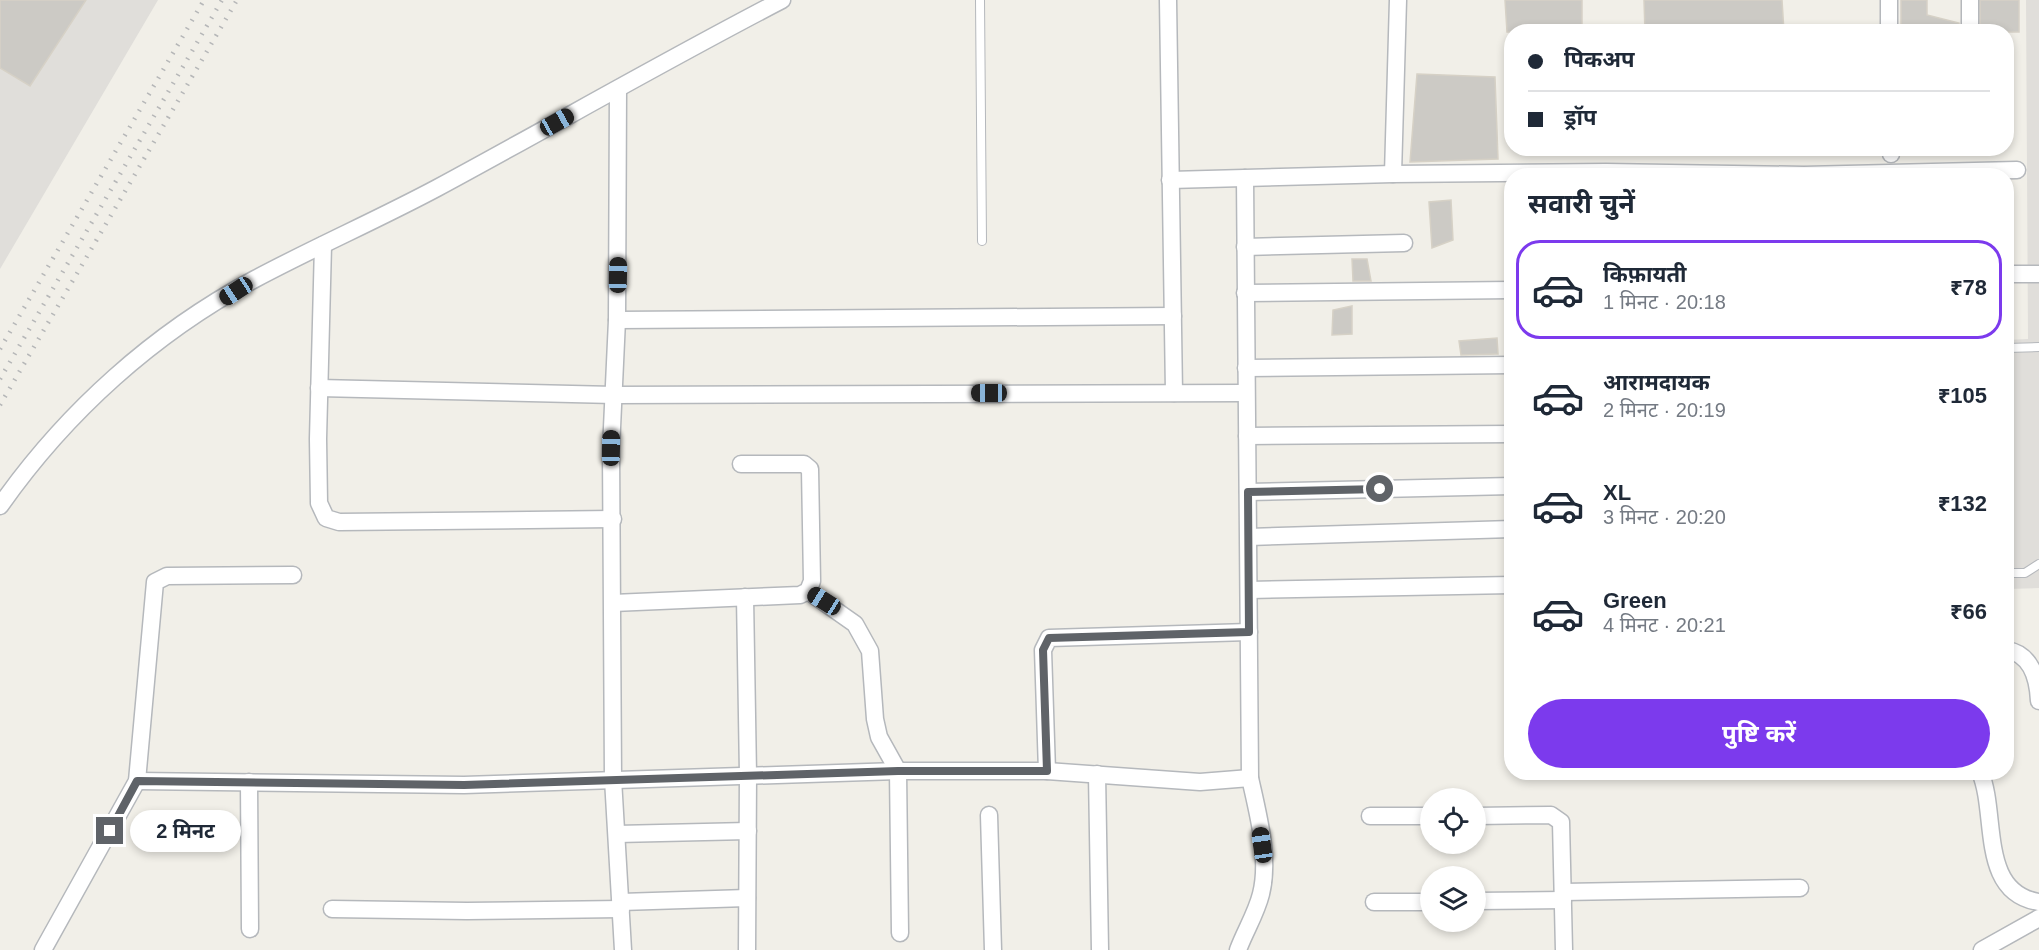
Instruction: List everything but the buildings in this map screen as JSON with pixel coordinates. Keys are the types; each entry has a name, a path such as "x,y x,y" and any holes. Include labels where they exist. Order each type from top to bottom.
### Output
{"street":[{"path":"0,506 22,474 84,404 163,337 254,280 435,189 782,0"},
{"path":"1168,0 1174,393"},
{"path":"1394,174 1398,0"},
{"path":"1889,0 1889,24"},
{"path":"1970,0 1970,24"},
{"path":"618,89 617,320 611,448 613,779 623,950"},
{"path":"1170,180 1394,174 1504,174"},
{"path":"1238,950 1261,895 1264,881 1260,835 1250,778 1245,178"},
{"path":"1245,247 1404,243"},
{"path":"323,245 319,388 319,503 321,511 332,521 613,519"},
{"path":"2014,274 2039,273"},
{"path":"1245,293 1504,290"},
{"path":"617,320 1173,316"},
{"path":"1246,368 1504,365"},
{"path":"319,388 614,395 1246,393"},
{"path":"1247,436 1504,434"},
{"path":"613,603 800,595 808,591 812,580 810,469 804,464 741,464"},
{"path":"1248,492 1504,486"},
{"path":"1249,537 1504,529"},
{"path":"43,950 137,781 155,582 167,576 293,575"},
{"path":"1250,590 1504,585"},
{"path":"808,591 840,611 863,634 872,660 875,719 879,737 898,771 900,933"},
{"path":"745,597 748,775 747,950"},
{"path":"1047,771 1043,650 1049,638 1249,632"},
{"path":"2014,652 2023,655 2036,681 2039,701"},
{"path":"137,781 464,785 898,771 1047,771 1192,782 1250,778"},
{"path":"1097,774 1100,950"},
{"path":"1983,780 1992,844 2001,873 2021,897 2039,902"},
{"path":"249,782 250,929"},
{"path":"989,815 993,950"},
{"path":"1370,816 1420,816"},
{"path":"1486,816 1557,817 1562,828 1564,950"},
{"path":"618,834 748,831"},
{"path":"1486,900 1800,888"},
{"path":"332,909 467,911 621,906 747,898"},
{"path":"1374,902 1420,902"},
{"path":"1982,950 2039,918"}],"lane":[{"path":"980,0 982,242"},
{"path":"2039,273 2039,279"},
{"path":"2014,348 2039,347"},
{"path":"2014,573 2025,573 2039,564"}],"shaded area":[{"path":"0,0 158,0 0,269"},
{"path":"2026,0 2039,0 2039,588 2014,589 2014,340 2028,339"}],"railway":[{"path":"0,349 204,0"},
{"path":"0,379 222,0"},
{"path":"0,405 237,0"}],"route":[{"path":"110,831 137,781 464,785 898,771 1047,771 1043,650 1049,638 1055,636 1249,632 1248,492 1380,489"}]}
